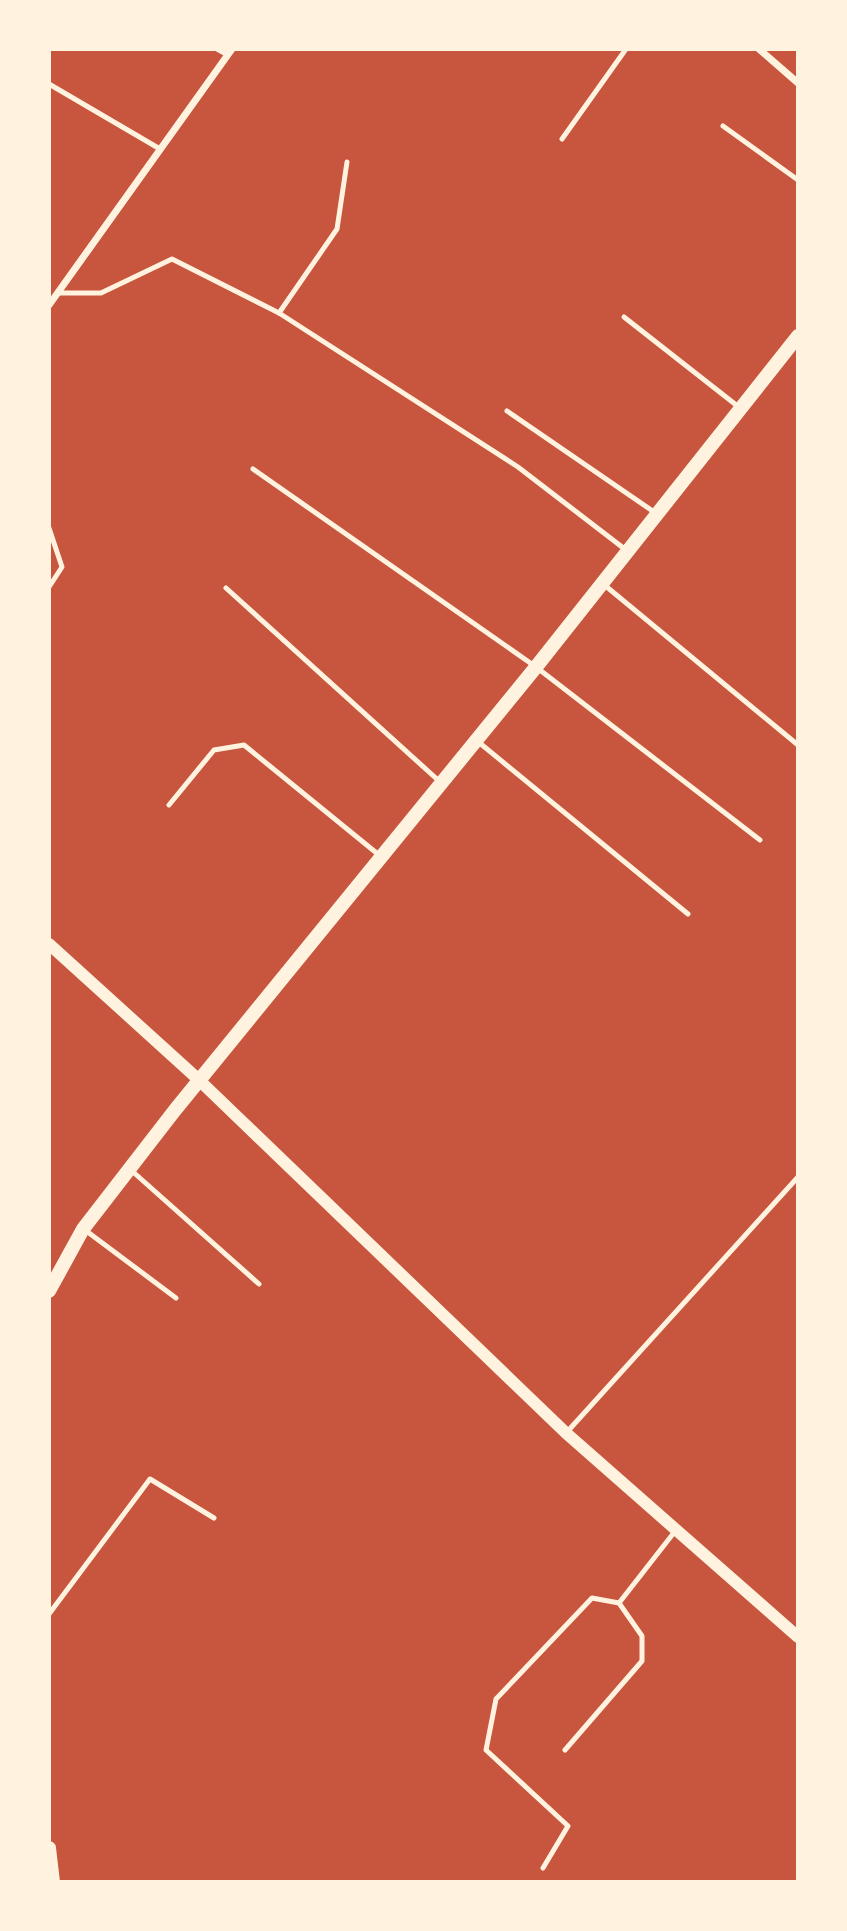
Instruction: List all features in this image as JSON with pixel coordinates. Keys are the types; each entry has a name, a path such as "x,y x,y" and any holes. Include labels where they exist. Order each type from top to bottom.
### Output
{"main road":[{"path":"49,1291 82,1228 199,1080 536,667 798,336"},
{"path":"49,1848 53,1882"}],"street":[{"path":"759,49 798,83"},
{"path":"49,305 230,52"},
{"path":"49,944 199,1080 566,1433 798,1637"}],"lane":[{"path":"217,49 230,52"},
{"path":"562,139 626,49"},
{"path":"49,84 160,149"},
{"path":"723,126 798,180"},
{"path":"279,313 337,229 347,162"},
{"path":"58,293 102,293 172,259 279,313 518,467 628,551"},
{"path":"624,317 741,409"},
{"path":"507,411 657,514"},
{"path":"253,470 536,667 760,840"},
{"path":"49,528 62,567 49,587"},
{"path":"602,583 798,745"},
{"path":"226,588 442,783"},
{"path":"476,740 688,914"},
{"path":"169,805 214,750 244,745 381,857"},
{"path":"130,1168 259,1284"},
{"path":"566,1433 798,1177"},
{"path":"82,1228 176,1298"},
{"path":"49,1614 150,1479 214,1518"},
{"path":"619,1603 676,1530"},
{"path":"543,1868 568,1826 486,1750 496,1699 592,1598 619,1603 642,1636 642,1661 565,1749"}]}
